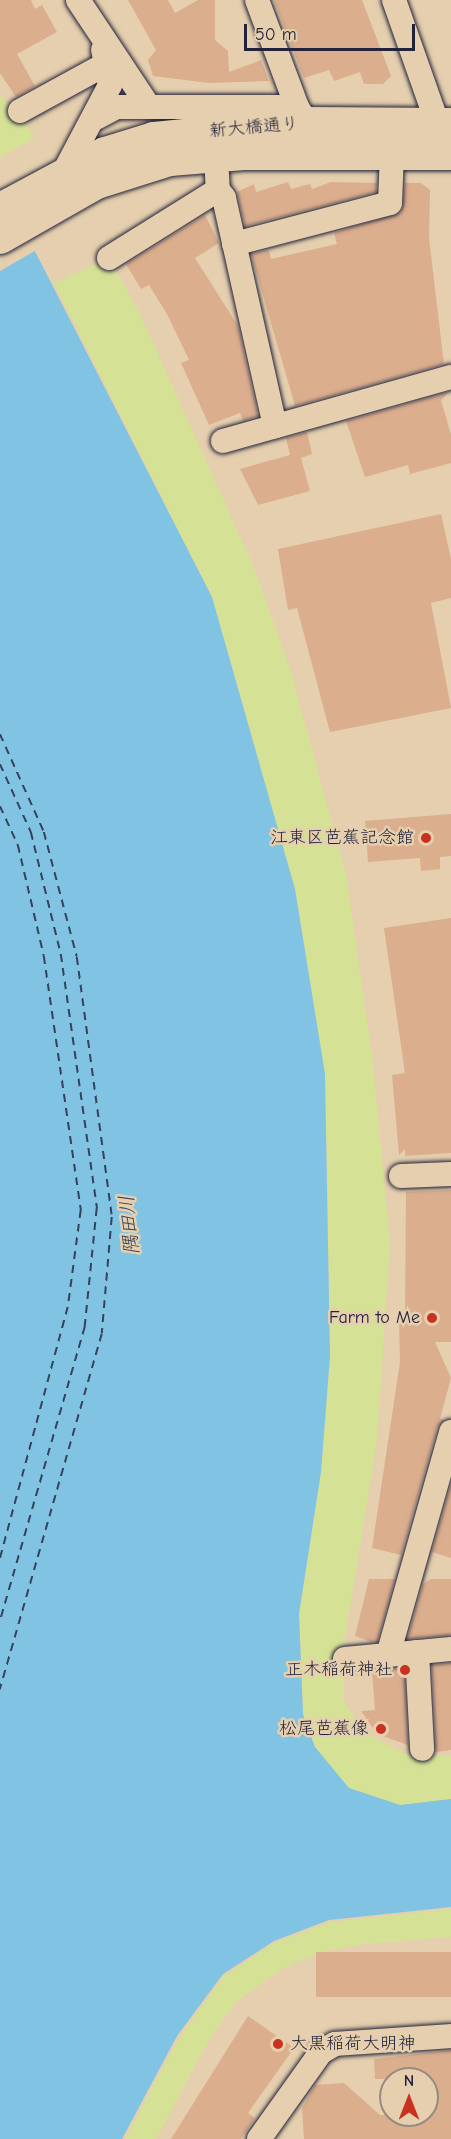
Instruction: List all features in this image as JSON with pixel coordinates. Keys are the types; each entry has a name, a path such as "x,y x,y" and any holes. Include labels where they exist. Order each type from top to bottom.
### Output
{"main road":[{"name":"新大橋通り","path":"69,183 154,138 302,115 448,144"},
{"name":"新大橋通り","path":"69,183 145,166 216,156 392,154 448,144"},
{"path":"0,209 69,183"},
{"path":"0,238 69,183"}],"street":[{"path":"78,0 104,53 149,107"},
{"path":"96,118 117,107 302,115 257,0"},
{"path":"394,0 448,144"},
{"path":"20,111 104,53"},
{"path":"69,183 110,85 104,53"},
{"path":"234,244 390,202 392,154"},
{"path":"216,156 218,190 234,244 275,426"},
{"path":"109,258 218,190"},
{"path":"223,441 451,377"},
{"path":"401,1176 451,1174"},
{"path":"388,1655 451,1432"},
{"path":"345,1659 451,1649"},
{"path":"417,1652 422,1749"},
{"path":"259,2139 321,2052 335,2044 451,2036"}],"green space":[{"path":"0,94 15,114 20,111 34,138 0,157"},
{"path":"109,258 140,314 255,570 291,672 346,874 373,1063 390,1243 377,1440 344,1645 344,1701 364,1732 404,1753 451,1756 451,1799 400,1805 349,1788 315,1747 303,1714 299,1614 321,1472 330,1356 325,1074 295,889 212,597 54,283"},
{"path":"451,1909 451,1937 364,1944 321,1952 280,1970 237,2001 210,2038 156,2139 125,2139 179,2038 224,1976 274,1943 330,1922"}],"water":[{"name":"隅田川","path":"0,183 212,597 295,889 325,1074 330,1356 321,1472 299,1614 303,1714 315,1747 349,1788 400,1805 451,1799 451,1907 329,1920 274,1941 223,1974 177,2036 122,2139 0,2139"}],"pier":[{"path":"0,180 40,248 0,271"}],"building":[{"path":"0,0 31,0 35,9 42,5 57,32 17,54 35,86 16,97 0,73"},
{"path":"128,0 168,0 175,13 198,0 215,0 215,40 228,51 229,72 261,60 269,81 209,83 153,76 148,60 156,50"},
{"path":"274,0 362,0 391,76 383,84 364,84 360,72 334,81 329,70 304,78"},
{"path":"288,182 291,189 310,184 312,189 331,182 377,183 376,192 245,226 237,192 254,184 256,192"},
{"path":"405,183 421,183 430,190 429,238 444,364 295,406 251,254 269,250 271,259 337,244 334,233 401,212"},
{"path":"205,215 219,243 195,258 238,326 258,416 243,421 240,413 209,425 181,363 189,360 167,314 149,285 141,289 126,264"},
{"path":"449,392 441,400 451,435 451,463 410,474 408,465 365,477 346,421"},
{"path":"307,432 312,454 301,458 310,491 258,505 240,469 290,455 286,438"},
{"path":"441,514 451,559 451,598 431,603 451,708 330,732 297,608 288,610 278,549"},
{"path":"451,814 451,856 440,857 440,869 421,871 420,858 368,862 365,821"},
{"path":"451,918 451,1153 405,1156 405,1149 399,1155 392,1075 405,1073 384,928"},
{"path":"451,1190 451,1342 435,1342 451,1378 440,1419 445,1420 437,1428 401,1555 372,1548 400,1362 399,1321 405,1321 406,1192"},
{"path":"451,1484 451,1558 432,1552"},
{"path":"369,1579 395,1579 377,1642 355,1636"},
{"path":"431,1579 451,1579 451,1635 407,1639 423,1584"},
{"path":"451,1663 451,1750 436,1752 432,1665"},
{"path":"404,1668 408,1745 377,1734 361,1711 375,1710 372,1671"},
{"path":"316,1952 451,1952 451,1997 316,1997"},
{"path":"248,2016 294,2048 248,2113 255,2118 241,2139 171,2139"},
{"path":"451,2050 451,2139 304,2139 302,2108 315,2085 344,2083 379,2114 379,2127 439,2127 439,2067 379,2067 379,2079 375,2079 374,2059"}],"ferry route":[{"path":"0,734 44,832 77,957 112,1217 102,1334 0,1690"},
{"path":"0,764 31,832 61,954 97,1208 85,1327 0,1621"},
{"path":"0,806 18,845 44,956 81,1210 68,1307 0,1559"}],"place":[{"name":"江東区芭蕉記念館","path":"426,838"},
{"name":"Farm to Me","path":"432,1318"},
{"name":"正木稲荷神社","path":"405,1670"},
{"name":"松尾芭蕉像","path":"381,1729"},
{"name":"大黒稲荷大明神","path":"278,2044"}]}
